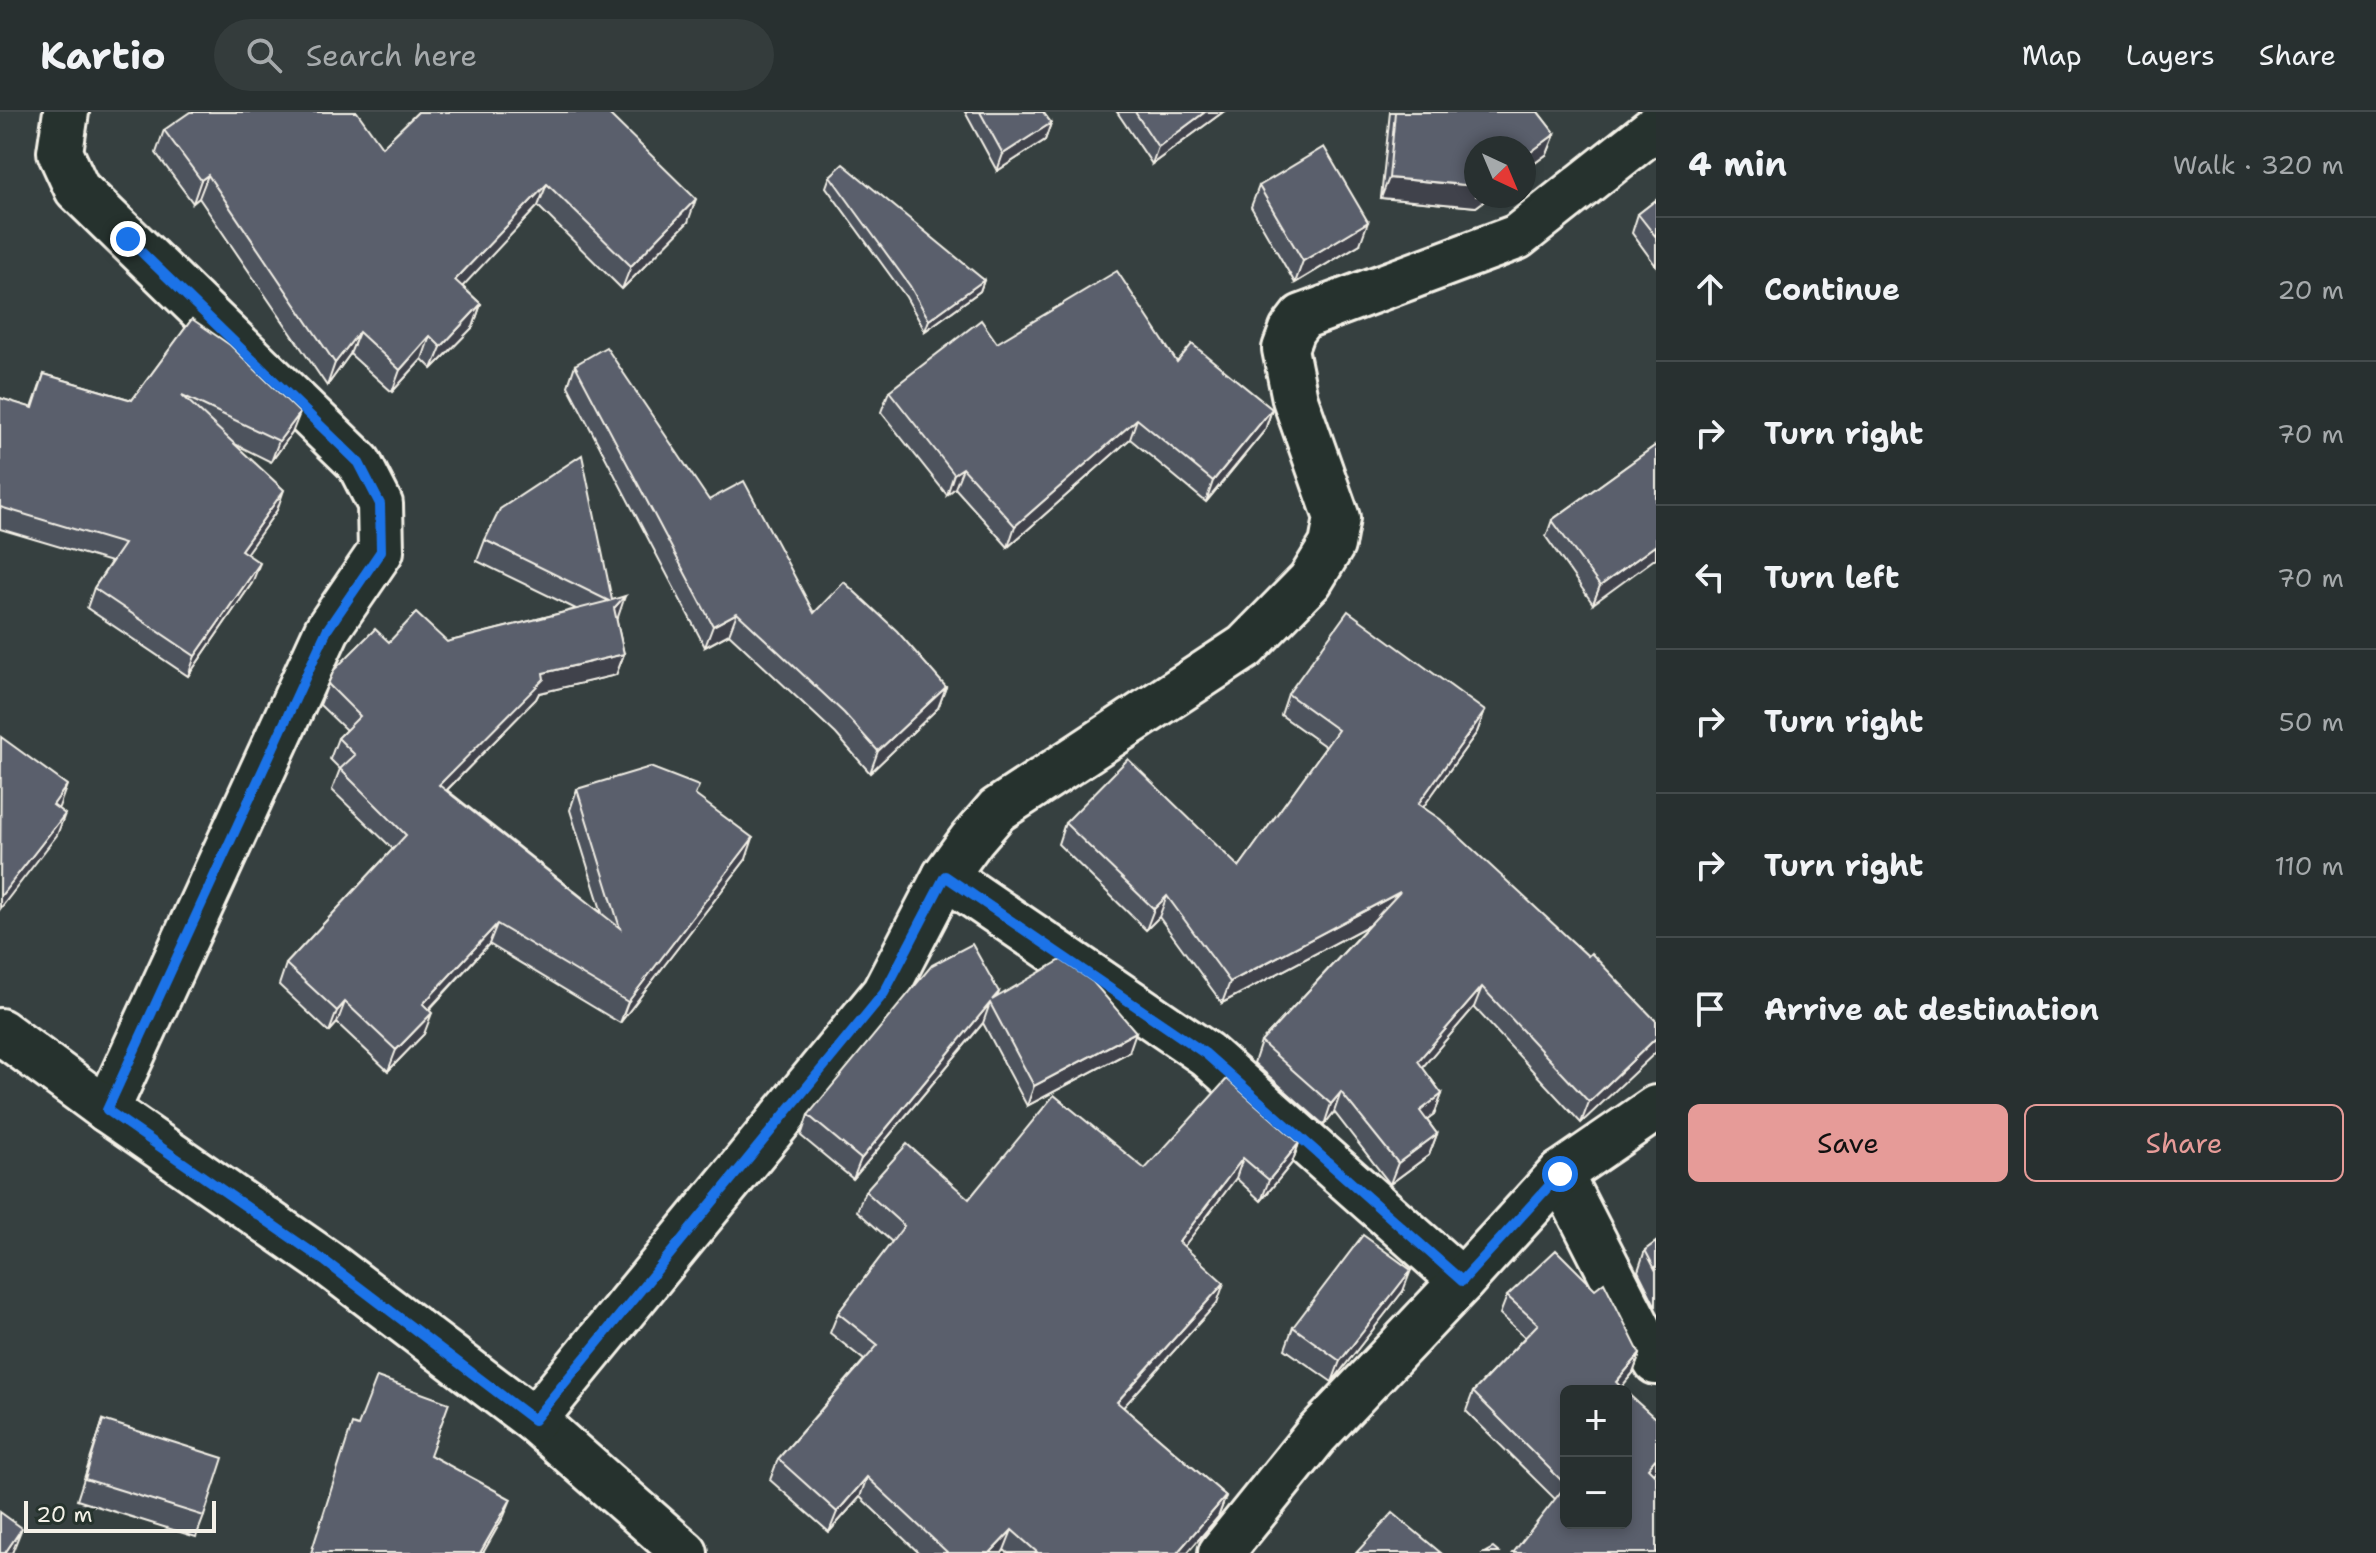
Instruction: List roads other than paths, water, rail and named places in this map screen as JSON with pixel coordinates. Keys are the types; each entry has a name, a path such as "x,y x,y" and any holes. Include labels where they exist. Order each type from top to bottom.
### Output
{"street":[{"path":"66,112 60,152 77,189 359,463 380,504 381,551 327,630 107,1110"},
{"path":"534,1420 884,993 945,876 997,810 1245,647 1310,581 1332,545 1337,518 1295,399 1285,349 1292,330 1302,317 1517,237 1656,127"},
{"path":"945,876 1206,1054 1462,1281"},
{"path":"0,1031 107,1110 326,1262 534,1420 685,1553"},
{"path":"1221,1553 1317,1434 1560,1174 1656,1108"},
{"path":"1560,1174 1656,1362"}]}
